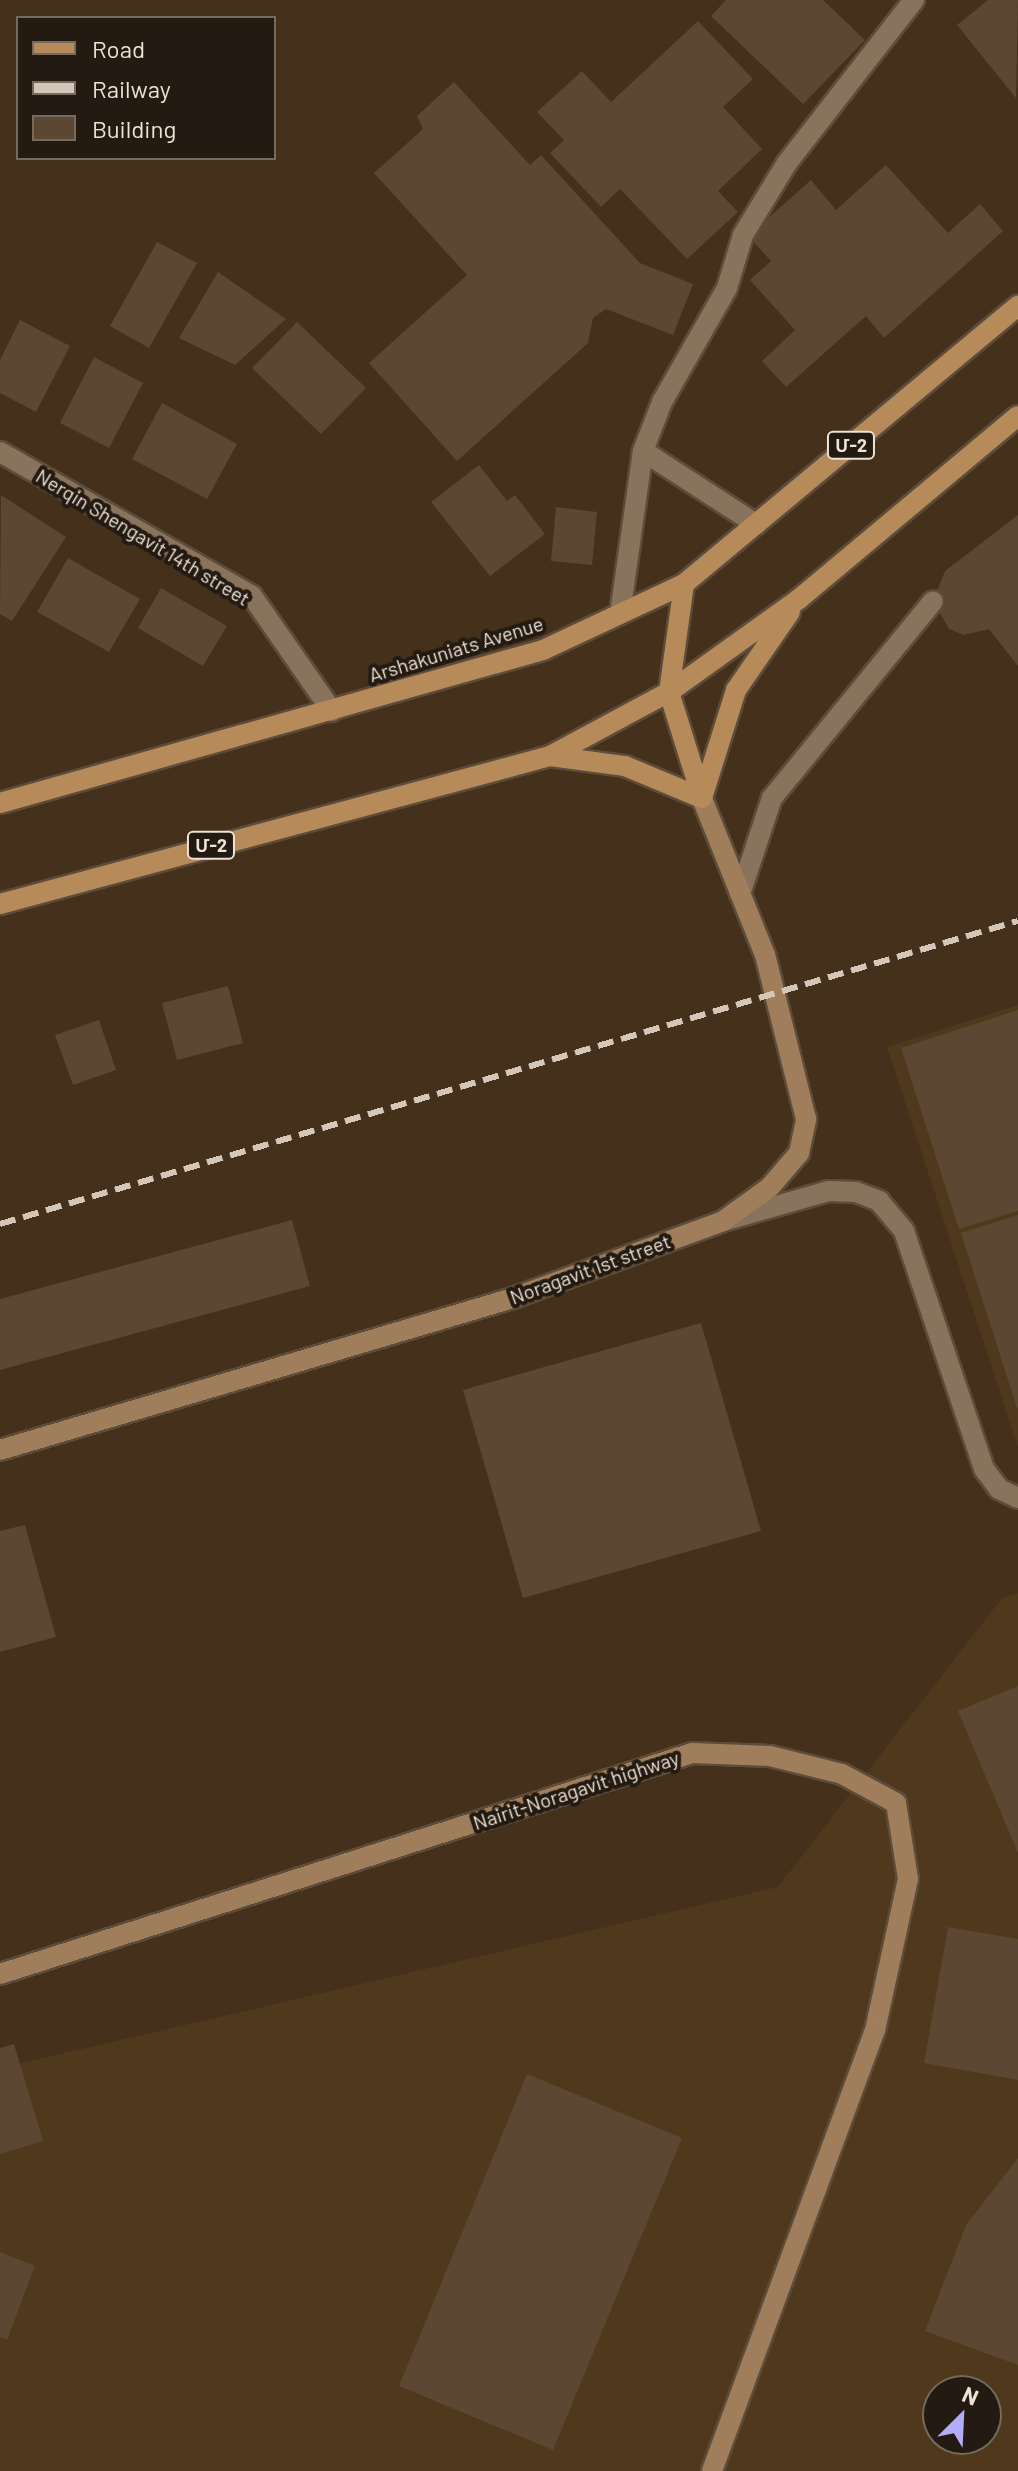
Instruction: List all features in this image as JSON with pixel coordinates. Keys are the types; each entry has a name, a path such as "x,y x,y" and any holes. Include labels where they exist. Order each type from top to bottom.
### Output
{"main road":[{"name":"Arshakuniats Avenue","path":"0,803 543,650 684,584 1018,306"},
{"name":"Մ-2","path":"0,904 550,756 669,692 799,599 1018,416"},
{"path":"684,584 669,692 702,798"},
{"path":"702,798 736,690 799,599"},
{"path":"550,756 625,766 702,798"}],"street":[{"path":"620,614 643,451 662,402 727,288 743,235 787,163 914,0"},
{"path":"643,451 756,524"},
{"name":"Nerqin Shengavit 14th street","path":"0,452 252,596 332,711"},
{"path":"740,894 772,798 933,601"},
{"name":"Noragavit 1st street","path":"0,1450 513,1298 723,1221 770,1187 799,1153 806,1119 765,955 702,798"},
{"path":"723,1221 829,1191 856,1192 879,1201 904,1231 984,1469 999,1489 1018,1498"},
{"name":"Nairit-Noragavit highway","path":"0,1974 692,1753 770,1756 842,1774 896,1803 908,1879 875,2030 712,2471"}],"shaded area":[{"path":"1018,1005 1018,1447 887,1047"},
{"path":"1018,1593 1018,2471 0,2471 0,2068 778,1887 1002,1598"}],"building":[{"path":"726,0 823,0 865,40 803,104 711,16"},
{"path":"988,0 1018,0 1016,98 957,25"},
{"path":"698,21 753,79 723,107 762,149 718,191 738,212 687,259 620,189 601,207 550,153 564,140 537,112 582,71 611,102"},
{"path":"454,82 530,165 541,155 640,263 693,284 673,335 606,309 593,318 588,343 457,461 369,363 467,275 374,173 423,129 417,116"},
{"path":"886,165 948,233 980,204 1003,231 884,338 866,316 786,387 762,361 795,330 750,280 771,261 748,236 811,180 836,210"},
{"path":"157,242 197,263 149,348 110,326"},
{"path":"218,272 286,319 235,365 179,338"},
{"path":"20,320 70,346 36,412 0,393 0,360"},
{"path":"297,322 366,388 321,434 252,368"},
{"path":"94,357 143,383 109,448 60,423"},
{"path":"162,403 237,444 207,499 132,459"},
{"path":"479,465 507,501 515,495 545,534 490,576 431,502"},
{"path":"1,495 66,537 12,621 0,614"},
{"path":"556,507 597,512 592,565 551,561"},
{"path":"1018,515 1018,666 989,629 964,635 949,629 933,601 945,571"},
{"path":"68,558 140,599 109,652 37,612"},
{"path":"161,588 227,626 203,666 138,628"},
{"path":"228,986 243,1043 177,1060 162,1003"},
{"path":"1018,1010 1018,1211 959,1229 901,1048"},
{"path":"99,1020 116,1070 73,1085 55,1035"},
{"path":"1018,1215 1018,1407 1017,1408 961,1233"},
{"path":"292,1220 310,1286 0,1370 0,1299"},
{"path":"701,1323 761,1531 523,1598 463,1390"},
{"path":"25,1525 56,1637 0,1652 0,1531"},
{"path":"1018,1686 1018,1853 958,1711"},
{"path":"948,1927 1018,1939 1018,2080 924,2063"},
{"path":"14,2044 43,2141 0,2154 0,2048"},
{"path":"527,2074 682,2138 553,2450 399,2386"},
{"path":"1018,2158 1018,2365 925,2331 966,2225"},
{"path":"0,2252 35,2266 7,2340 0,2337"}],"railway":[{"path":"0,1224 1018,921"}]}
